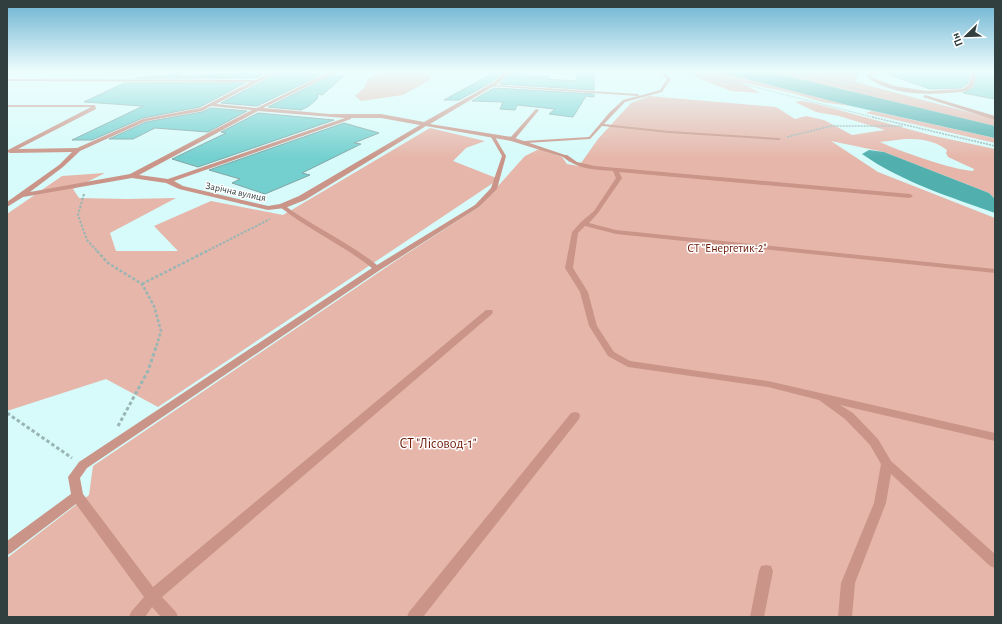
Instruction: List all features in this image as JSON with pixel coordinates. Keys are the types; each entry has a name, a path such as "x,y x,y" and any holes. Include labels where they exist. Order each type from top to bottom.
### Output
{"street":[{"path":"7,205 62,166 78,150 145,120 185,113 211,105 220,100"},
{"path":"23,195 132,176 276,100"},
{"name":"Зарічна вулиця","path":"168,182 181,188 233,201 268,208 282,206 302,198 429,124 467,100"},
{"path":"936,100 995,118"},
{"path":"211,105 352,116 381,116 526,142 565,156"},
{"path":"7,106 93,106 94,108 8,151"},
{"name":"Зарічна вулиця","path":"168,182 352,116"},
{"path":"8,151 78,150"},
{"path":"132,176 168,182"}],"lane":[{"path":"526,142 590,138 624,101 627,100"},
{"path":"512,139 537,110"},
{"path":"602,125 669,132 779,139"},
{"path":"171,617 152,597 77,496 74,477 83,466 103,452 377,268 477,206 494,189 504,156 493,137"},
{"path":"565,156 570,161 582,165 615,170 910,196"},
{"path":"615,170 619,178 596,212 582,223 575,232 569,268 584,292 593,326 611,354 628,364 768,384 995,437"},
{"path":"282,206 292,214 359,253 377,268"},
{"path":"582,223 616,232 995,271"},
{"path":"136,617 152,597 489,312"},
{"path":"822,397 849,416 874,442 887,464 995,562"},
{"path":"414,617 575,416"},
{"path":"844,617 848,583 880,503 887,464"},
{"path":"7,549 77,496"},
{"path":"757,617 766,571"}],"path":[{"path":"808,100 907,126 995,146"},
{"path":"779,139 808,130 831,126 907,126"},
{"path":"86,184 78,215 87,240 108,263 142,284 154,306 161,331 148,371 103,452"},
{"path":"142,284 283,212 282,206"},
{"path":"7,413 83,466"}],"green space":[{"path":"638,100 697,100 776,107 795,119 806,116 824,120 852,135 885,130 839,116 816,112 795,102 801,101 930,135 995,149 995,199 989,193 884,152 831,141 878,172 995,218 995,617 7,617 7,558 89,495 93,466 397,260 479,207 525,156 539,149 562,157 567,164 579,166 598,139 631,103","holes":["905,139 922,140 937,144 947,150 946,153 948,157 974,169 973,171 940,164 880,142"]},
{"path":"816,100 828,100 851,106"},
{"path":"888,100 924,100 995,119 995,126"},
{"path":"872,111 995,138 995,143 866,113"},
{"path":"430,128 485,141 466,148 453,161 499,179 158,407 106,379 7,411 7,214 62,176 105,173 73,189 79,198 176,198 110,233 116,251 178,251 154,226 211,201 283,215"}],"water":[{"path":"828,100 888,100 995,126 995,138"},
{"path":"869,150 884,152 989,193 995,199 995,213 927,188 893,173 862,154"}],"building":[{"path":"88,100 213,100 200,107 143,118 92,140 72,140 143,106 84,102"},
{"path":"226,100 269,100 257,106 221,103"},
{"path":"282,100 316,100 301,110 268,107"},
{"path":"583,100 573,117 549,114 555,109 517,105 515,110 500,109 503,102 472,101"},
{"path":"211,108 247,111 208,132 155,128 133,139 109,139 146,122 202,112"},
{"path":"258,113 334,120 198,167 172,159 226,133 221,132"},
{"path":"344,123 379,133 354,143 361,144 302,173 310,175 265,194 232,183 240,179 209,170"}],"park label":[{"name":"СТ \"Енергетик-2\"","path":"727,248"},
{"name":"СТ \"Лісовод-1\"","path":"438,443"}]}
